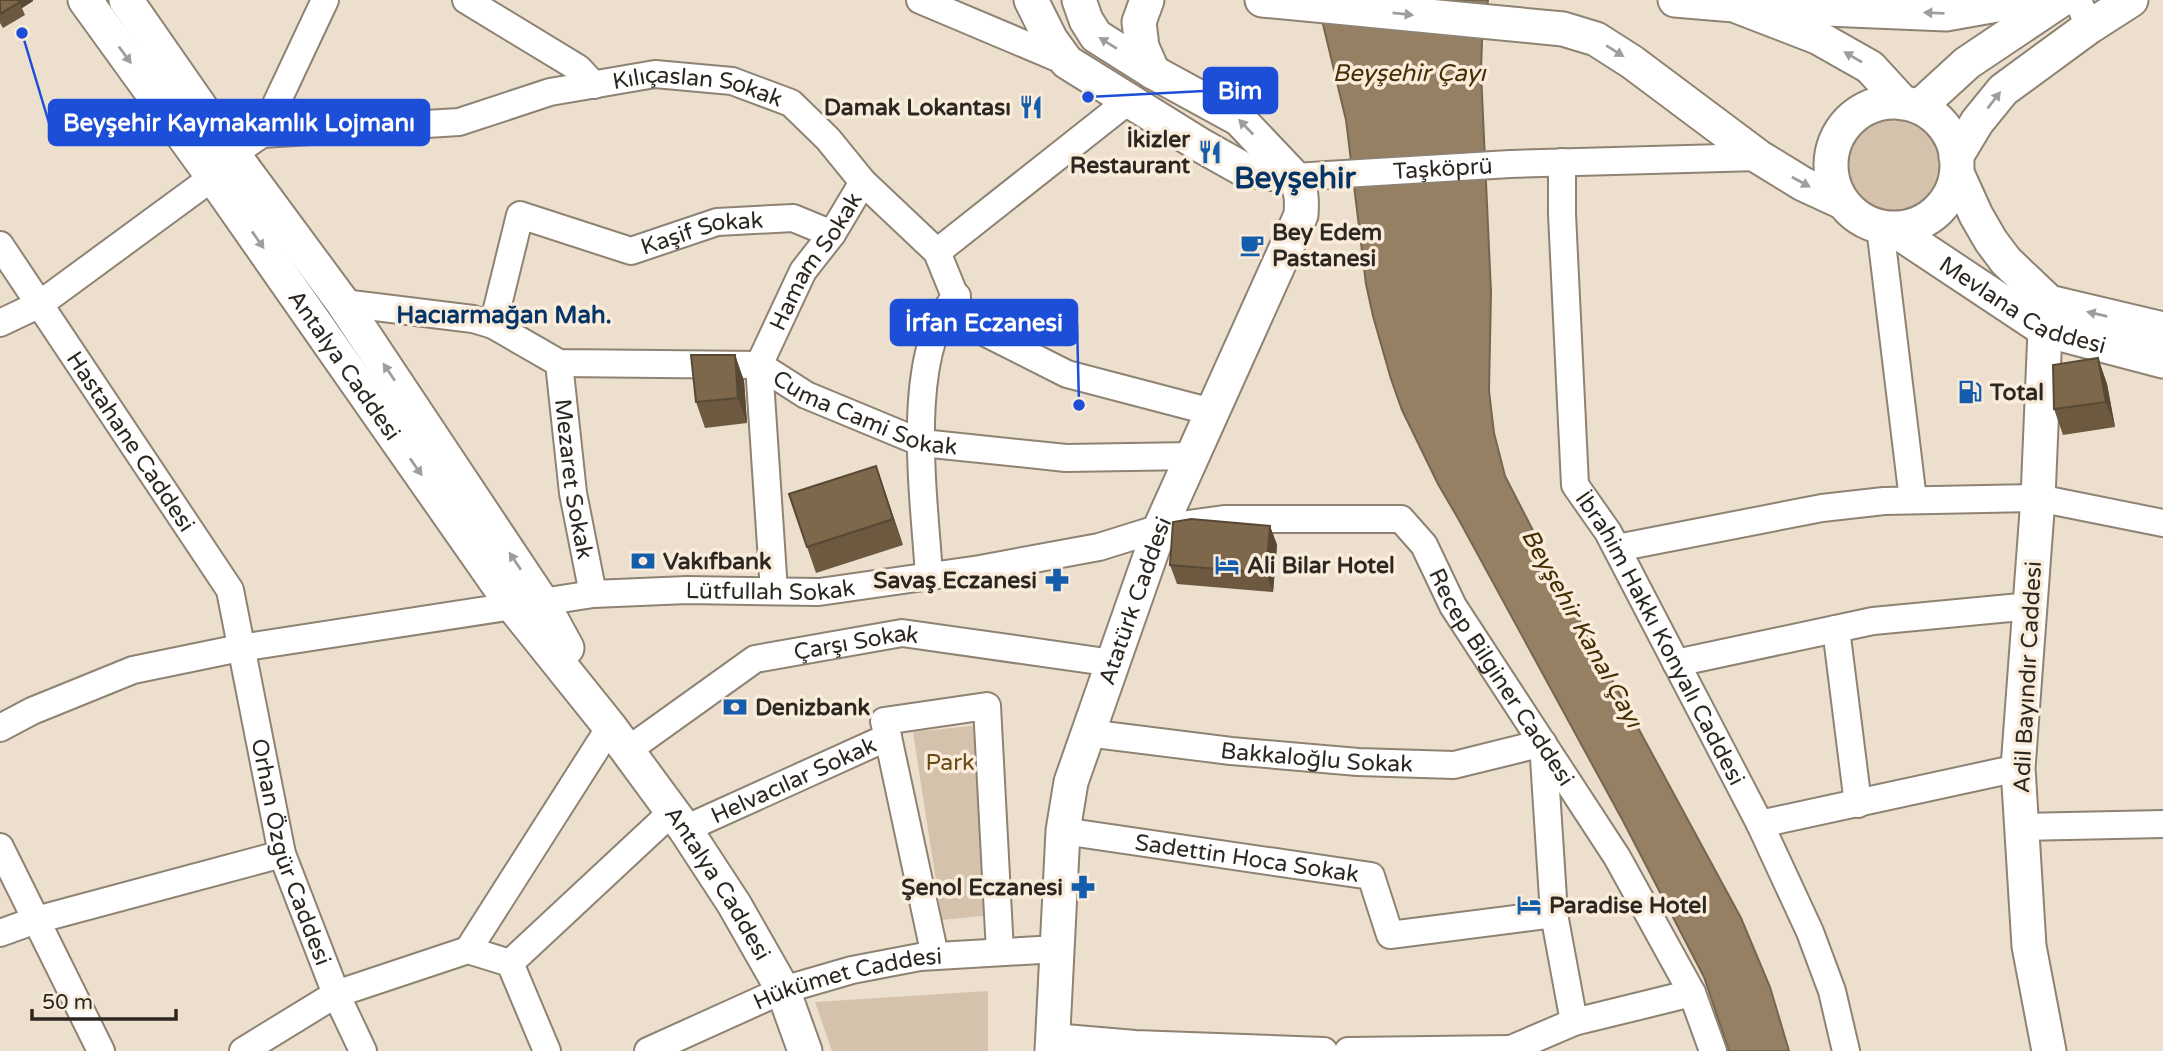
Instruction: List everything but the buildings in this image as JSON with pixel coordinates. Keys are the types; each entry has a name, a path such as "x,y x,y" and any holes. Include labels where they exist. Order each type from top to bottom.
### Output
{"main road":[{"name":"Antalya Caddesi","path":"85,0 343,303 528,604"},
{"name":"Antalya Caddesi","path":"126,0 223,165 734,904 783,990 805,1051"},
{"path":"1031,0 1051,40 1067,62 1243,169 1294,177"},
{"path":"1079,0 1086,20 1096,36 1153,72 1239,119 1294,177"},
{"path":"1147,0 1139,22 1142,47 1153,72"},
{"path":"1262,0 1563,29 1596,39 1632,62 1759,157 1802,184 1842,202 1856,216 1887,228 1912,226 1928,218 1942,206 1952,191 1956,165 1977,122 2003,90 2084,13 2131,0"},
{"path":"1675,0 1946,14 2025,0"},
{"path":"1842,202 1834,183 1831,162 1836,142 1847,124 1863,111 1882,103 1911,105 1966,63 2062,0"},
{"path":"1734,5 1817,37 1870,66 1911,105 1933,116 1944,127 1952,141 1956,165"},
{"name":"Mevlana Caddesi","path":"1956,165 1976,215 2047,316 2163,329"},
{"name":"Atatürk Caddesi","path":"1052,1044 1063,831 1072,782 1160,528 1301,215 1300,187 1294,177"},
{"name":"Mevlana Caddesi","path":"1887,228 2047,316 2163,361"},
{"name":"Adil Bayındır Caddesi","path":"2047,316 2038,498 2018,768 2029,946 2049,1051"}],"street":[{"path":"0,323 40,304 262,134 325,0"},
{"path":"466,0 578,68 594,85"},
{"path":"920,0 1067,62"},
{"name":"Kılıçaslan Sokak","path":"262,134 459,122 550,92 655,74 732,81 791,103 828,139 863,182 937,252 966,323 1067,374 1212,412"},
{"path":"937,252 1128,101"},
{"name":"Taşköprü","path":"1294,177 1510,164 1759,157"},
{"name":"İbrahim Hakkı Konyalı Caddesi","path":"1562,162 1562,228 1575,485 1617,548 1760,824 1810,932 1832,990 1846,1051"},
{"name":"Hamam Sokak","path":"774,592 759,365 803,271 832,234 863,182"},
{"name":"Kaşif Sokak","path":"493,324 520,215 631,251 717,222 793,218 832,234"},
{"path":"1887,228 1913,500"},
{"name":"Hastahane Caddesi","path":"0,245 230,590 240,648"},
{"path":"929,576 922,443 923,385 929,348 941,316 957,296"},
{"path":"343,303 473,319 493,324 559,363"},
{"name":"Cuma Cami Sokak","path":"559,363 759,365 806,395 922,443 1066,458 1193,456"},
{"name":"Mezaret Sokak","path":"559,363 573,493 593,594"},
{"path":"1617,548 1822,508 1884,501 2038,498 2163,523"},
{"name":"Recep Bilginer Caddesi","path":"1160,528 1224,520 1401,519 1424,545 1453,606 1617,857 1692,993 1713,1051"},
{"name":"Lütfullah Sokak","path":"0,728 134,670 240,648 593,594 687,590 819,592 1099,547 1160,528"},
{"path":"1676,663 1873,621 2031,606"},
{"path":"1836,629 1857,804"},
{"name":"Çarşı Sokak","path":"619,738 755,659 902,633 1113,663"},
{"name":"Orhan Özgür Caddesi","path":"240,648 282,854 336,994 363,1051"},
{"path":"888,737 884,721 987,706 1000,952"},
{"name":"Bakkaloğlu Sokak","path":"1087,733 1231,751 1358,762 1454,765 1543,743"},
{"name":"Helvacılar Sokak","path":"510,963 678,820 888,737 935,956"},
{"path":"468,950 619,738"},
{"path":"1543,743 1554,914 1574,1022"},
{"path":"1760,824 2018,768"},
{"path":"2021,827 2163,824"},
{"name":"Sadettin Hoca Sokak","path":"1063,831 1371,876 1390,936 1554,914"},
{"path":"0,846 101,1051"},
{"path":"0,933 36,920 282,854"},
{"name":"Hükümet Caddesi","path":"648,1051 783,990 852,970 935,956 1057,949"},
{"path":"243,1051 336,994 468,950 510,963 547,1051"},
{"path":"1348,1051 1511,1050 1574,1022 1692,993"},
{"path":"1052,1044 1135,1044 1324,1051"}],"green space":[{"path":"1894,118 1912,121 1927,132 1938,147 1941,165 1938,183 1927,198 1912,209 1894,212 1876,209 1861,198 1850,183 1847,165 1850,147 1861,132 1876,121"},
{"name":"Park","path":"980,725 992,915 942,920 913,732"},
{"path":"988,991 988,1051 832,1051 815,1002"}],"water":[{"name":"Beyşehir Çayı","path":"1315,0 1488,0 1481,72 1491,292 1489,391 1494,433 1505,476 1564,591 1741,918 1770,987 1789,1051 1729,1051 1704,977 1623,821 1438,484 1402,410 1366,284 1346,120"}],"place":[{"name":"Beyşehir Kaymakamlık Lojmanı","path":"22,33"},
{"name":"Bim","path":"1088,97"},
{"name":"Damak Lokantası","path":"1031,107"},
{"name":"İkizler Restaurant","path":"1210,152"},
{"name":"Bey Edem Pastanesi","path":"1252,245"},
{"name":"Total","path":"1970,392"},
{"name":"İrfan Eczanesi","path":"1079,405"},
{"name":"Vakıfbank","path":"643,561"},
{"name":"Ali Bilar Hotel","path":"1227,565"},
{"name":"Savaş Eczanesi","path":"1057,580"},
{"name":"Denizbank","path":"735,707"},
{"name":"Şenol Eczanesi","path":"1083,887"},
{"name":"Paradise Hotel","path":"1529,905"}],"district":[{"name":"Beyşehir","path":"1295,178"},
{"name":"Hacıarmağan Mah.","path":"504,315"}],"water label":[{"name":"Beyşehir Kanal Çayı","path":"1582,628"}]}
